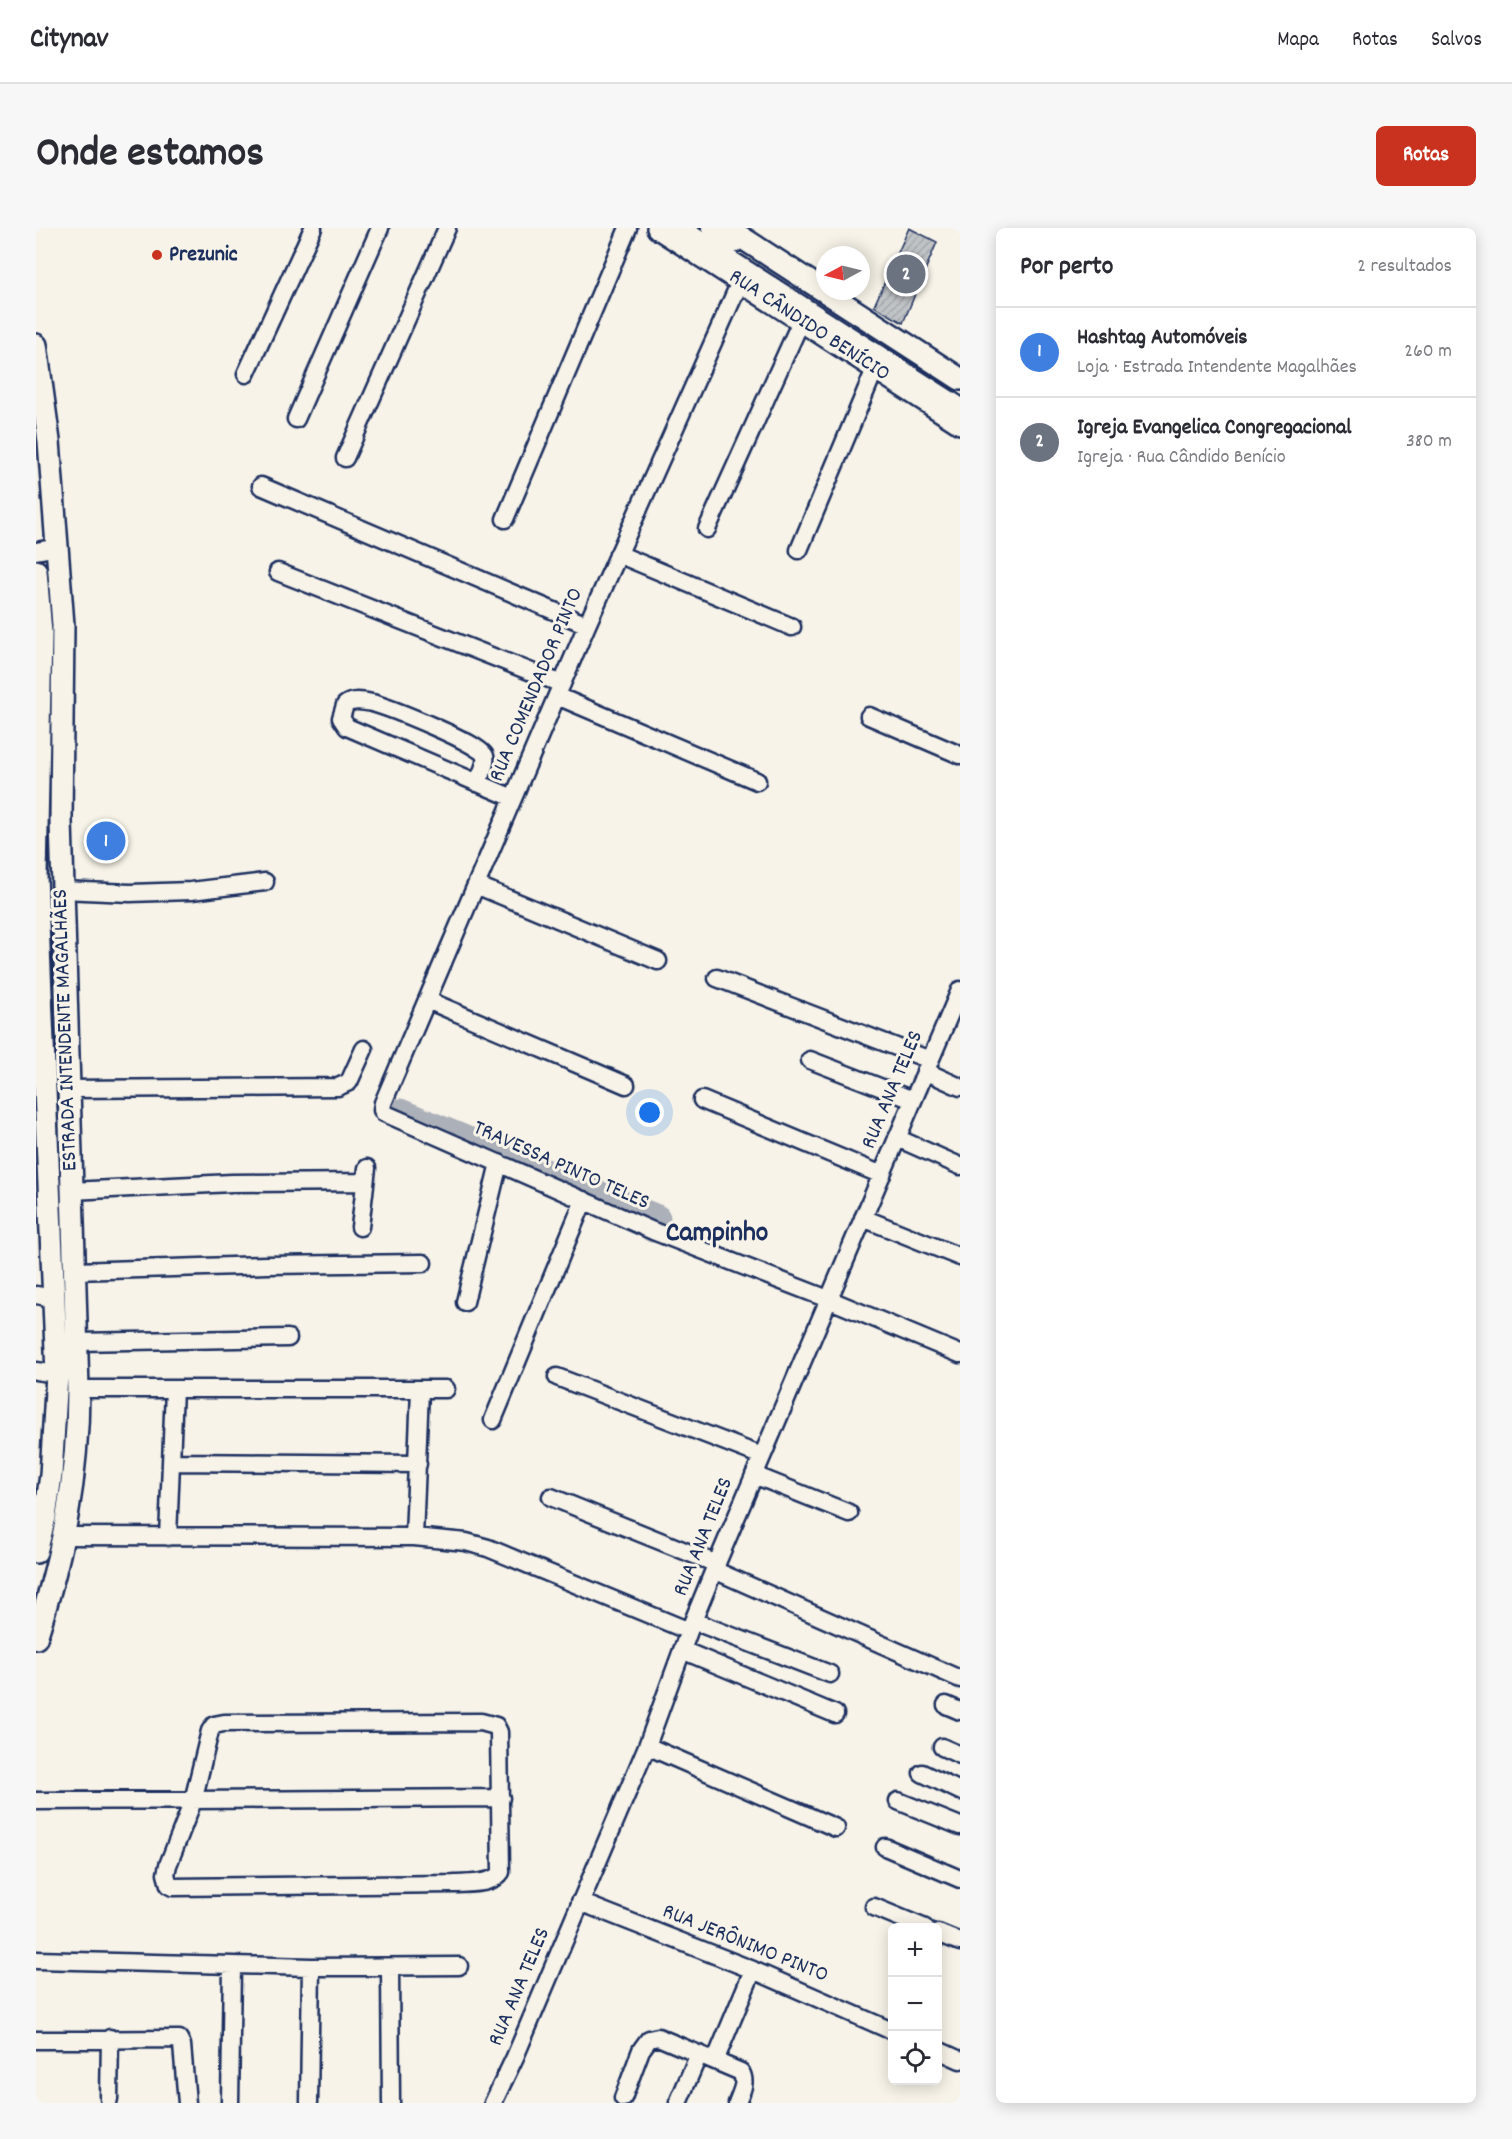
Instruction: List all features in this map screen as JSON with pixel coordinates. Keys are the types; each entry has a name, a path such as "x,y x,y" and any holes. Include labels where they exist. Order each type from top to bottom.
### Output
{"main road":[{"name":"RUA CÂNDIDO BENÍCIO","path":"658,228 960,423"},
{"name":"RUA CÂNDIDO BENÍCIO","path":"727,228 749,240 960,379"},
{"name":"ESTRADA INTENDENTE MAGALHÃES","path":"36,345 48,441 63,626 62,890 78,1389 76,1457 64,1536 58,1567 36,1638"},
{"name":"ESTRADA INTENDENTE MAGALHÃES","path":"36,571 38,633 36,876 46,1373 54,1445 42,1498 37,1548"}],"street":[{"path":"246,374 313,228"},
{"path":"296,419 380,228"},
{"path":"345,458 447,228"},
{"path":"505,519 628,228"},
{"path":"682,228 960,406"},
{"path":"710,228 749,240 960,390"},
{"name":"RUA COMENDADOR PINTO","path":"382,1108 587,625 740,282"},
{"path":"707,530 801,321"},
{"path":"799,550 875,369"},
{"path":"261,486 587,625"},
{"path":"36,551 58,547"},
{"path":"618,554 792,627"},
{"path":"278,572 560,690 757,781"},
{"path":"38,633 63,626"},
{"path":"477,783 485,759 483,752 474,746 422,722 372,703 354,701 345,705 341,717 347,727 477,783 513,798"},
{"path":"869,716 960,754"},
{"path":"62,890 130,893 191,891 265,882"},
{"path":"476,885 657,961"},
{"path":"717,978 928,1066 960,1087"},
{"name":"RUA ANA TELES","path":"493,2103 515,2057 647,1746 691,1626 960,990"},
{"path":"427,1000 626,1085"},
{"path":"69,1089 338,1087 349,1082 363,1049"},
{"path":"810,1060 913,1100"},
{"path":"702,1100 882,1175"},
{"name":"TRAVESSA PINTO TELES","path":"382,1108 384,1113 653,1230 960,1354"},
{"path":"897,1138 960,1166"},
{"path":"465,1302 498,1163"},
{"path":"71,1191 366,1175 360,1227"},
{"path":"493,1420 584,1200"},
{"path":"863,1218 960,1257"},
{"path":"75,1271 423,1263"},
{"path":"77,1342 288,1338"},
{"path":"557,1377 762,1456"},
{"path":"78,1389 446,1389"},
{"path":"168,1537 174,1389"},
{"path":"414,1537 420,1390"},
{"path":"171,1462 418,1464"},
{"path":"754,1475 849,1514"},
{"path":"551,1497 716,1567 960,1679"},
{"path":"64,1536 414,1537 466,1542 488,1548 691,1626 830,1674"},
{"path":"682,1650 835,1714"},
{"path":"224,1723 492,1724 500,1732 501,1872 489,1881 454,1884 173,1887 167,1881 168,1865 193,1801 210,1731 214,1725 224,1723"},
{"path":"647,1746 836,1828"},
{"path":"942,1748 960,1755"},
{"path":"922,1773 960,1791"},
{"path":"36,1801 501,1798"},
{"path":"898,1801 960,1826"},
{"path":"885,1848 960,1879"},
{"name":"RUA JERÔNIMO PINTO","path":"580,1902 753,1970 888,2029"},
{"path":"874,1907 913,1923"},
{"path":"942,1935 960,1942"},
{"path":"36,1960 232,1966 459,1966"},
{"path":"230,2103 232,1966"},
{"path":"390,1966 391,2103"},
{"path":"309,2103 312,1967"},
{"path":"678,2103 707,2058 753,1970"},
{"path":"623,2098 641,2050 649,2039 658,2037 741,2073 745,2083 737,2103"},
{"path":"109,2099 110,2038"},
{"path":"36,2040 179,2039 182,2045 186,2103"},
{"path":"942,2052 960,2060"}],"building":[{"path":"909,228 937,242 903,323 874,306"}],"waterway":[{"path":"400,1112 657,1218 653,1229"}],"place":[{"name":"Prezunic","path":"157,255"},
{"name":"Igreja Evangelica Congregacional","path":"906,274"},
{"name":"Hashtag Automóveis","path":"106,841"}],"district":[{"name":"Campinho","path":"717,1235"}]}
